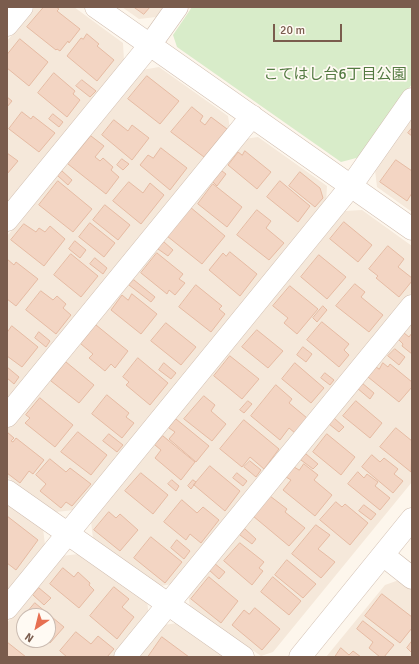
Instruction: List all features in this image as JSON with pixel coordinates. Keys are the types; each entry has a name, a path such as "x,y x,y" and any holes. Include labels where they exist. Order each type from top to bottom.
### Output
{"street":[{"path":"7,25 22,7"},
{"path":"96,7 412,229"},
{"path":"7,220 150,45 177,7"},
{"path":"7,608 351,186 412,99"},
{"path":"7,416 252,116"},
{"path":"126,657 412,306"},
{"path":"7,491 244,657"},
{"path":"300,657 412,519"},
{"path":"383,555 412,578"}],"shaded area":[{"path":"35,7 74,7 123,43 124,61 7,203 7,41"},
{"path":"122,7 163,7 156,17 139,19"},
{"path":"159,67 228,116 230,129 7,402 7,236 142,70"},
{"path":"412,118 412,212 377,187 375,170"},
{"path":"258,137 327,186 326,203 74,510 56,512 7,477 7,429 244,139"},
{"path":"362,210 412,246 412,292 173,584 160,586 93,539 91,521 345,211"},
{"path":"412,318 412,482 273,652 261,656 190,607 188,593"},
{"path":"7,503 43,528 45,545 7,592"},
{"path":"79,554 147,601 149,616 115,657 7,657 7,623 16,612 16,648 56,648 56,608 19,608 61,556"},
{"path":"399,580 412,590 412,657 326,657 385,585"},
{"path":"178,623 225,657 137,657 163,625"}],"green space":[{"name":"こてはし台6丁目公園","path":"192,7 412,7 412,84 360,157 341,162 177,47 173,35"}],"building":[{"path":"44,7 56,7 59,9 57,11 80,29 69,43 68,41 60,51 57,49 56,50 27,27"},
{"path":"134,7 150,7 144,14"},
{"path":"87,34 99,44 97,46 114,60 97,81 67,56 81,38 83,39"},
{"path":"20,39 48,62 29,86 7,68 7,55"},
{"path":"54,73 75,91 73,94 80,100 67,117 38,93"},
{"path":"147,76 179,101 160,124 128,99"},
{"path":"82,80 96,91 90,97 76,86"},
{"path":"7,97 12,101 7,107"},
{"path":"192,107 203,116 200,121 205,125 211,117 227,129 204,157 171,132"},
{"path":"22,112 31,119 33,116 55,133 39,152 9,129"},
{"path":"53,114 63,122 59,127 49,119"},
{"path":"114,120 128,131 132,125 149,138 132,160 102,135"},
{"path":"412,128 412,136 408,133"},
{"path":"91,136 104,146 95,157 100,161 103,158 113,167 111,170 119,177 106,194 68,164"},
{"path":"161,148 187,168 170,190 140,165 148,155 153,158"},
{"path":"245,151 271,172 257,189 228,165 238,152 242,155"},
{"path":"7,153 18,161 7,174"},
{"path":"122,159 129,164 123,170 117,165"},
{"path":"396,160 412,171 412,193 407,201 380,182"},
{"path":"62,171 72,180 68,185 58,176"},
{"path":"222,171 226,174 217,186 213,182"},
{"path":"300,172 320,188 323,198 315,207 289,186"},
{"path":"58,181 92,209 73,232 39,205"},
{"path":"280,181 310,206 298,222 267,197"},
{"path":"129,182 143,193 150,183 164,195 141,224 113,201"},
{"path":"213,184 242,207 227,227 198,204"},
{"path":"105,205 130,225 118,240 93,220"},
{"path":"190,207 225,236 202,264 167,236"},
{"path":"257,210 271,221 266,228 284,243 269,260 237,235"},
{"path":"344,222 372,245 358,262 330,239"},
{"path":"90,223 115,243 104,257 79,237"},
{"path":"24,224 36,232 39,228 45,232 50,226 65,239 44,266 11,240"},
{"path":"75,241 86,250 80,258 69,249"},
{"path":"164,242 173,250 168,256 158,249"},
{"path":"388,246 404,259 398,267 412,278 412,281 399,297 376,278 378,276 369,269"},
{"path":"230,252 257,274 240,296 209,270 223,253 226,256"},
{"path":"157,253 183,274 179,279 185,283 175,295 169,290 167,294 141,273"},
{"path":"71,254 98,276 81,297 54,275"},
{"path":"319,255 346,277 327,299 301,277"},
{"path":"95,258 107,268 103,274 90,264"},
{"path":"7,259 14,265 16,262 38,279 16,306 7,299"},
{"path":"134,280 155,297 151,302 129,285"},
{"path":"355,284 365,292 361,297 383,315 369,332 336,306"},
{"path":"196,285 222,306 219,309 225,314 211,332 179,307"},
{"path":"290,286 318,309 297,334 284,323 288,318 273,306"},
{"path":"41,291 53,300 57,296 66,304 63,308 71,315 56,334 26,310"},
{"path":"132,294 157,314 141,334 111,310 122,295 128,300"},
{"path":"323,306 327,310 317,322 313,318"},
{"path":"322,322 349,344 344,350 349,355 339,367 307,340"},
{"path":"166,323 196,347 181,365 151,341"},
{"path":"96,325 128,351 115,368 111,364 105,371 89,358 93,354 81,344"},
{"path":"12,326 38,347 22,367 7,356 7,333"},
{"path":"257,330 283,351 268,368 242,347"},
{"path":"39,332 50,341 46,347 35,338"},
{"path":"404,333 409,337 412,333 412,354 402,346 403,344 398,339"},
{"path":"303,347 312,354 306,362 297,355"},
{"path":"395,349 405,357 399,365 388,356"},
{"path":"230,356 259,379 242,399 214,376"},
{"path":"138,358 168,383 150,405 126,385 129,382 123,377"},
{"path":"66,362 94,385 79,403 51,381"},
{"path":"164,363 176,373 171,379 159,370"},
{"path":"295,363 324,388 311,403 282,379"},
{"path":"383,363 388,367 390,364 412,382 412,387 399,402 368,377 376,367 379,369"},
{"path":"7,367 19,377 14,384 7,378"},
{"path":"325,373 334,380 330,385 321,378"},
{"path":"362,383 374,393 370,399 357,388"},
{"path":"276,385 292,399 289,403 307,418 295,433 289,428 280,440 251,416"},
{"path":"107,395 129,413 126,417 134,423 122,438 92,414"},
{"path":"204,396 215,405 211,411 226,424 212,441 184,419"},
{"path":"40,398 73,425 55,447 25,423 30,418 26,415"},
{"path":"248,401 252,404 244,413 240,410"},
{"path":"356,401 382,423 370,438 343,416"},
{"path":"334,418 344,427 339,432 329,424"},
{"path":"176,419 209,446 196,462 169,439 175,432 169,428"},
{"path":"244,420 279,449 264,469 250,457 242,467 220,449"},
{"path":"396,428 412,441 411,472 380,447"},
{"path":"7,432 14,438 11,441 13,442 16,438 44,460 33,474 29,471 20,483 7,473"},
{"path":"78,432 107,455 91,475 61,452"},
{"path":"109,434 123,445 117,452 103,441"},
{"path":"327,434 355,457 341,475 313,452"},
{"path":"163,436 195,462 181,480 155,458 161,450 155,445"},
{"path":"306,454 318,464 313,469 301,460"},
{"path":"372,455 380,462 384,458 398,469 394,474 403,481 393,493 362,467"},
{"path":"50,459 66,472 70,468 91,484 72,506 66,502 61,508 40,491 46,484 36,475"},
{"path":"250,461 261,470 256,477 244,467"},
{"path":"304,464 318,475 314,480 332,495 315,516 283,490 291,480 286,477 294,467 299,470"},
{"path":"210,466 240,491 225,511 194,485"},
{"path":"358,472 364,478 367,474 378,482 375,486 390,498 380,510 348,484"},
{"path":"141,473 168,495 153,514 125,491"},
{"path":"237,473 247,481 243,486 233,478"},
{"path":"172,480 179,486 176,491 168,484"},
{"path":"193,480 196,482 191,489 188,486"},
{"path":"270,496 287,509 285,512 305,528 289,546 253,516"},
{"path":"182,500 197,513 203,507 219,520 201,543 190,534 186,540 164,522"},
{"path":"336,502 342,507 345,504 368,523 350,545 320,520"},
{"path":"364,505 376,514 371,520 359,511"},
{"path":"109,512 116,518 120,514 138,530 120,551 94,530"},
{"path":"7,516 38,540 16,570 7,563"},
{"path":"316,525 330,535 318,549 335,562 321,578 292,554"},
{"path":"245,529 256,539 252,544 240,535"},
{"path":"151,537 182,562 165,583 134,558"},
{"path":"177,540 190,551 184,559 171,548"},
{"path":"240,543 264,562 259,568 263,571 252,585 224,561"},
{"path":"287,560 316,584 303,598 275,575"},
{"path":"214,563 225,572 219,579 209,570"},
{"path":"63,568 74,577 78,572 90,583 89,585 94,590 79,608 50,584"},
{"path":"209,577 238,601 221,623 191,599"},
{"path":"273,577 301,601 289,615 261,592"},
{"path":"114,587 129,599 122,607 134,617 117,639 90,616"},
{"path":"39,588 51,598 44,605 33,595"},
{"path":"382,594 412,617 412,628 400,643 365,616"},
{"path":"35,603 41,608 31,608"},
{"path":"255,608 280,629 262,650 232,625 244,610 249,614"},
{"path":"56,620 64,627 56,636"},
{"path":"363,621 394,645 384,657 380,657 369,648 373,642 357,629"},
{"path":"76,632 91,644 98,636 114,649 107,657 67,657 60,651"},
{"path":"162,637 189,657 148,657"},
{"path":"412,641 412,653 407,648"},
{"path":"7,642 26,657 7,657"},
{"path":"341,648 349,655 353,651 361,657 335,657"}]}
